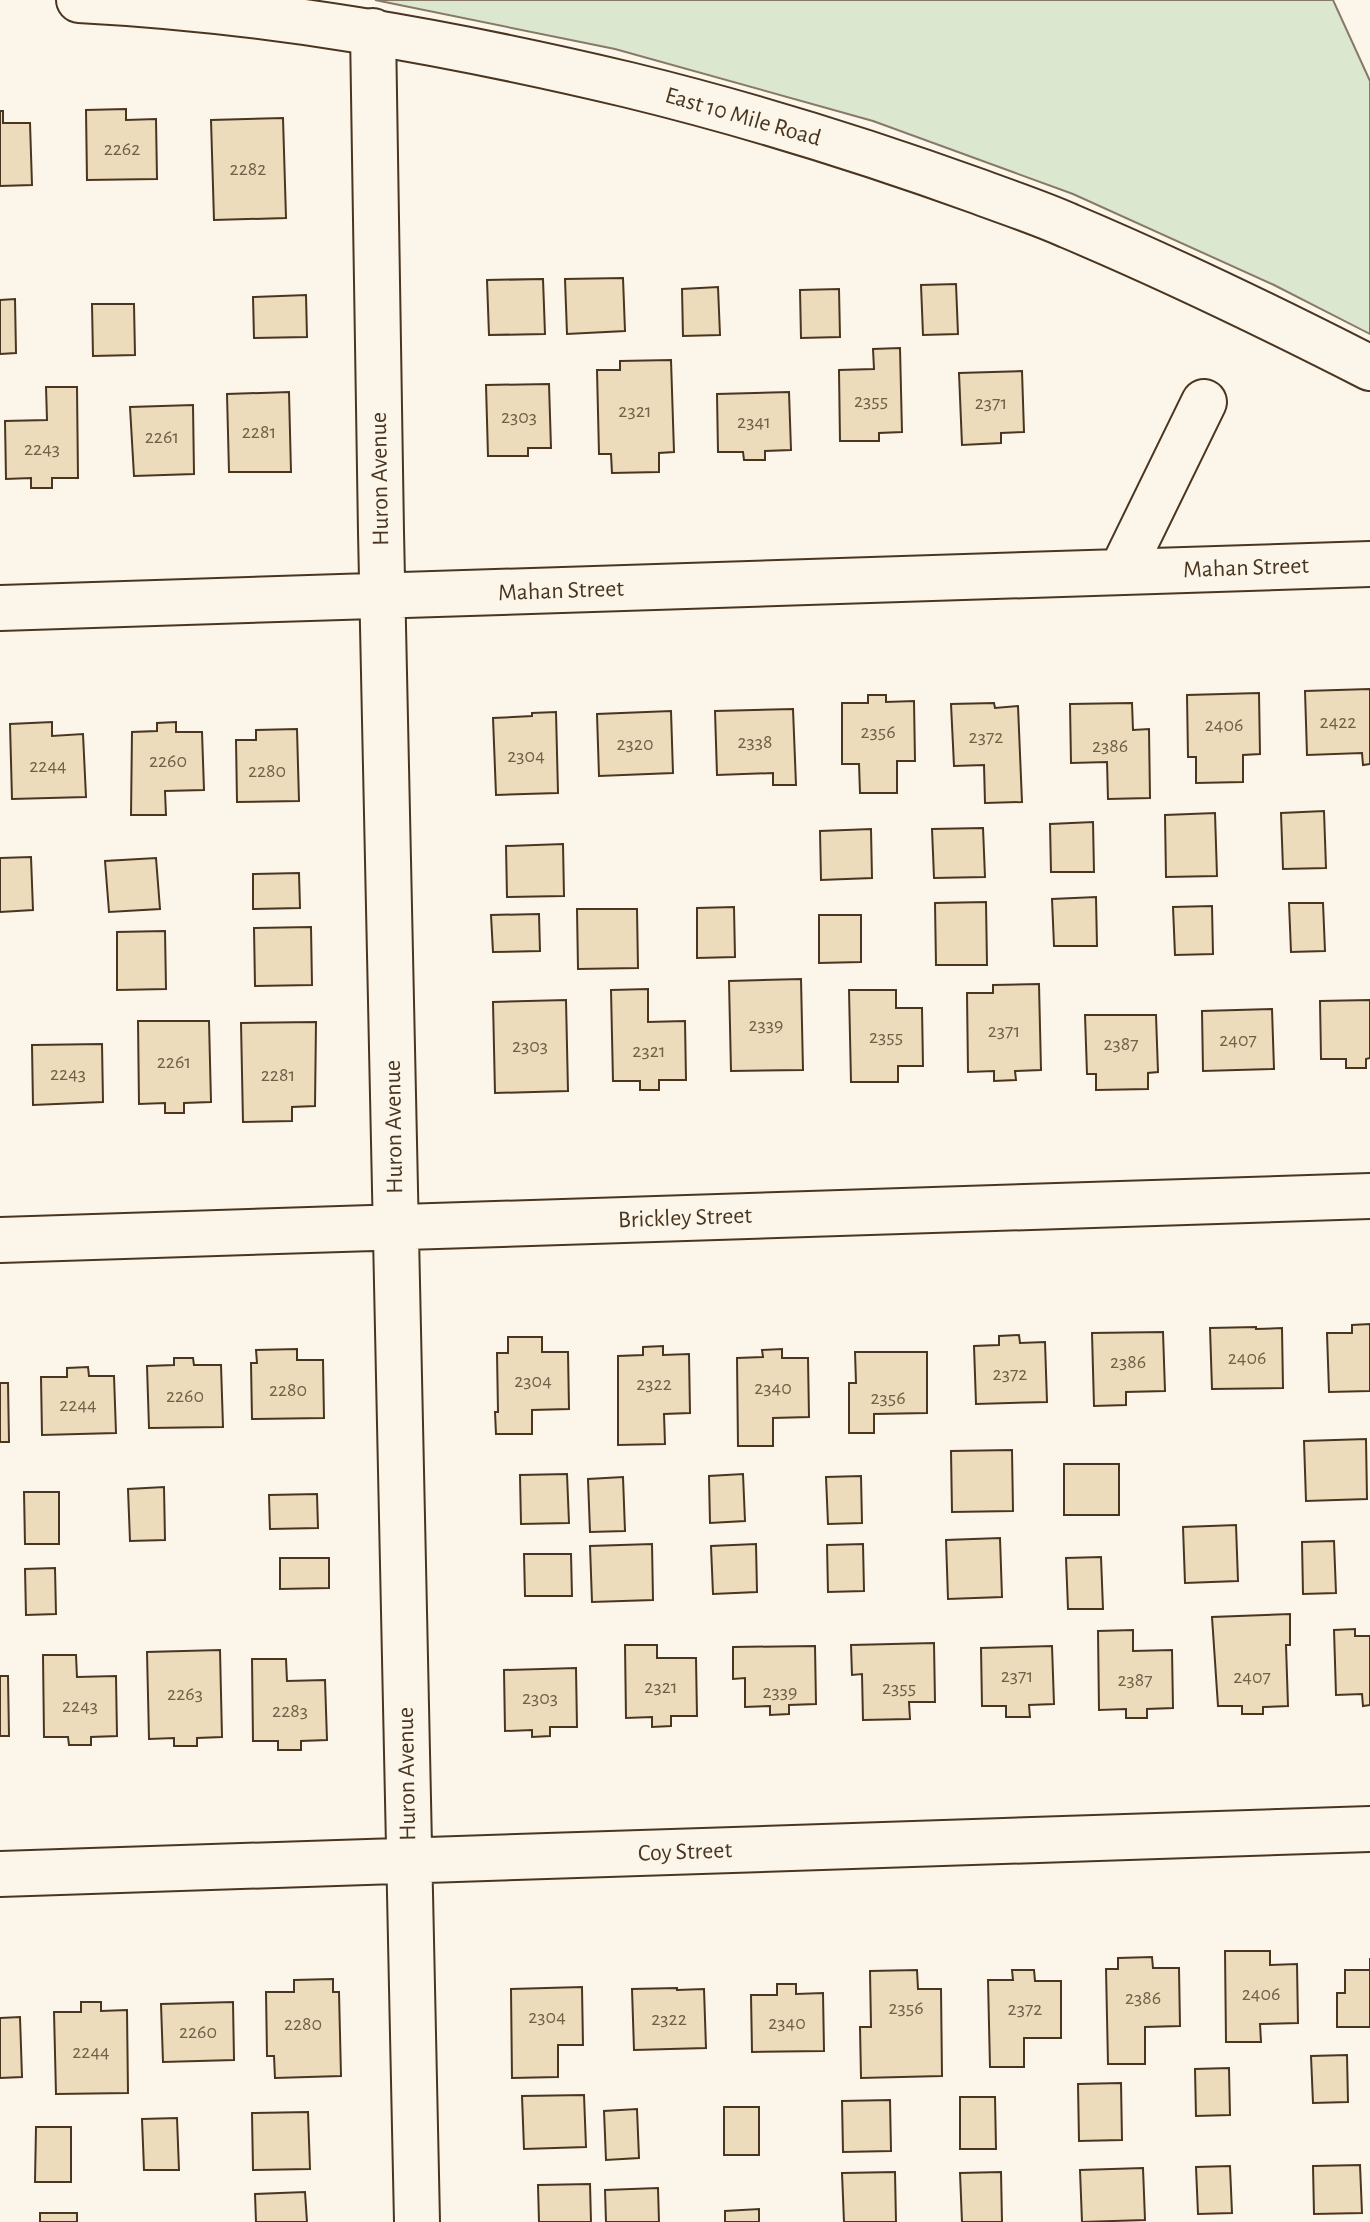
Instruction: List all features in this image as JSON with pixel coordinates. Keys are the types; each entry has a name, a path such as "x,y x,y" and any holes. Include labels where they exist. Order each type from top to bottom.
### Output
{"street":[{"name":"East 10 Mile Road","path":"79,0 243,13 373,31 503,56 721,108 891,160 1068,225 1370,368"},
{"name":"Huron Avenue","path":"373,31 417,2222"},
{"path":"1121,572 1204,402"},
{"name":"Mahan Street","path":"0,608 1370,564"},
{"name":"Brickley Street","path":"0,1240 1370,1196"},
{"name":"Coy Street","path":"0,1874 1370,1829"}],"green space":[{"path":"375,0 1333,0 1370,81 1370,334 1274,285 1073,194 873,121 615,49"}],"building":[{"path":"126,109 126,120 156,119 157,179 87,180 86,110"},
{"path":"0,111 3,111 3,123 30,123 32,185 0,186"},
{"path":"283,118 286,218 214,220 211,120"},
{"path":"623,278 625,331 567,334 565,279"},
{"path":"543,279 545,334 489,335 487,280"},
{"path":"956,284 958,334 923,335 921,285"},
{"path":"718,287 720,335 683,336 682,289"},
{"path":"839,289 840,337 801,338 800,290"},
{"path":"306,295 307,337 254,338 253,297"},
{"path":"15,299 16,353 0,354 0,300"},
{"path":"92,304 134,304 135,355 93,356"},
{"path":"900,348 902,432 879,433 879,441 840,441 839,370 874,369 873,349"},
{"path":"671,360 674,452 659,453 659,472 612,473 611,454 599,454 597,370 620,370 620,361"},
{"path":"1022,371 1024,432 1001,433 1001,443 962,445 959,373"},
{"path":"549,384 551,448 528,448 528,456 488,456 486,385"},
{"path":"46,387 77,387 78,478 52,478 52,488 31,488 31,478 6,479 5,421 47,420"},
{"path":"289,392 291,472 229,472 227,394"},
{"path":"789,392 791,450 765,451 765,460 744,460 743,452 718,452 717,394"},
{"path":"193,405 194,474 134,476 130,407"},
{"path":"1370,689 1370,764 1363,765 1362,753 1307,755 1305,691"},
{"path":"1259,693 1260,754 1243,755 1243,782 1196,783 1196,757 1188,757 1187,695"},
{"path":"868,695 886,695 886,702 914,701 915,761 897,761 897,793 860,793 859,764 842,764 842,703 868,703"},
{"path":"994,703 995,708 1018,706 1022,802 985,803 984,765 954,766 951,704"},
{"path":"1132,703 1133,730 1149,729 1150,798 1108,799 1107,762 1071,763 1070,704"},
{"path":"793,709 796,785 773,785 773,773 717,775 715,711"},
{"path":"671,711 673,773 599,776 597,714"},
{"path":"556,712 558,793 496,795 493,718"},
{"path":"52,722 52,736 83,734 86,797 12,799 10,724"},
{"path":"176,722 176,732 202,732 204,790 165,791 166,815 131,815 132,732 157,731 157,723"},
{"path":"297,729 299,801 237,802 236,740 256,740 256,730"},
{"path":"1324,811 1326,868 1283,869 1281,813"},
{"path":"1215,813 1217,876 1166,877 1165,815"},
{"path":"1093,822 1094,872 1051,872 1050,824"},
{"path":"983,828 985,877 934,878 932,829"},
{"path":"871,829 872,878 821,880 820,831"},
{"path":"563,844 564,896 507,897 506,846"},
{"path":"31,857 33,910 0,912 0,858"},
{"path":"156,858 160,909 109,912 105,861"},
{"path":"299,873 300,908 253,909 253,874"},
{"path":"1096,897 1097,946 1054,946 1052,899"},
{"path":"986,902 987,965 936,965 935,903"},
{"path":"1289,903 1323,903 1325,951 1291,952"},
{"path":"1212,906 1213,954 1175,955 1173,907"},
{"path":"734,907 735,957 697,958 697,908"},
{"path":"577,909 637,909 638,968 578,969"},
{"path":"539,914 540,951 493,952 491,915"},
{"path":"819,915 861,915 861,962 819,963"},
{"path":"311,927 312,985 255,986 254,928"},
{"path":"165,931 166,989 117,990 117,932"},
{"path":"801,979 803,1070 731,1071 729,981"},
{"path":"1039,984 1041,1070 1015,1071 1016,1080 994,1081 994,1071 968,1072 967,993 993,993 993,985"},
{"path":"648,989 648,1022 685,1021 686,1080 659,1080 659,1090 640,1090 640,1081 613,1081 611,990"},
{"path":"849,990 896,990 896,1008 922,1008 923,1066 898,1066 898,1082 851,1082"},
{"path":"566,1000 568,1091 495,1093 493,1002"},
{"path":"1370,1000 1370,1058 1366,1059 1366,1068 1346,1068 1346,1059 1321,1059 1320,1001"},
{"path":"1272,1009 1274,1069 1203,1071 1202,1011"},
{"path":"1085,1015 1156,1015 1158,1072 1148,1073 1148,1089 1096,1090 1096,1074 1087,1074"},
{"path":"138,1021 209,1021 211,1102 184,1103 184,1113 165,1113 165,1103 139,1104"},
{"path":"316,1022 315,1106 292,1107 292,1121 243,1122 241,1023"},
{"path":"102,1044 103,1102 33,1105 32,1045"},
{"path":"1370,1324 1370,1391 1329,1392 1327,1333 1352,1333 1352,1325"},
{"path":"1210,1328 1282,1328 1283,1388 1212,1389"},
{"path":"1163,1332 1165,1391 1126,1392 1126,1405 1094,1406 1092,1333"},
{"path":"1019,1335 1020,1343 1045,1342 1047,1402 976,1404 974,1346 999,1345 999,1336"},
{"path":"508,1337 542,1337 542,1352 568,1352 569,1409 532,1410 532,1434 496,1434 497,1353 508,1353"},
{"path":"663,1346 663,1355 689,1354 690,1413 664,1414 665,1444 618,1445 618,1356 643,1355 643,1347"},
{"path":"297,1349 297,1360 323,1360 324,1418 252,1419 251,1363 257,1363 256,1350"},
{"path":"782,1349 782,1358 808,1358 809,1417 773,1418 773,1446 738,1446 737,1358 763,1357 762,1350"},
{"path":"855,1352 927,1352 927,1413 874,1414 874,1433 849,1433 849,1383 856,1383"},
{"path":"174,1358 193,1358 194,1365 221,1365 223,1427 149,1428 147,1366 174,1365"},
{"path":"88,1367 89,1376 114,1376 116,1433 42,1435 41,1377 67,1377 67,1368"},
{"path":"0,1383 8,1383 9,1442 0,1442"},
{"path":"1366,1439 1367,1499 1306,1501 1304,1441"},
{"path":"1012,1450 1013,1511 952,1512 951,1451"},
{"path":"1064,1464 1119,1464 1119,1515 1064,1515"},
{"path":"567,1474 569,1523 521,1524 520,1475"},
{"path":"743,1474 745,1521 710,1523 709,1476"},
{"path":"861,1476 862,1523 828,1524 826,1477"},
{"path":"623,1477 625,1531 590,1532 588,1479"},
{"path":"164,1487 165,1540 130,1541 128,1489"},
{"path":"24,1492 59,1492 59,1544 25,1544"},
{"path":"317,1494 318,1528 270,1529 269,1495"},
{"path":"1236,1525 1238,1581 1185,1583 1183,1527"},
{"path":"1000,1538 1002,1597 948,1599 946,1540"},
{"path":"1334,1541 1336,1593 1303,1594 1302,1542"},
{"path":"652,1544 653,1600 592,1602 590,1546"},
{"path":"756,1544 757,1592 713,1594 711,1546"},
{"path":"863,1544 864,1591 828,1592 827,1545"},
{"path":"524,1554 571,1554 572,1596 525,1596"},
{"path":"1101,1557 1103,1609 1068,1609 1066,1558"},
{"path":"280,1558 329,1558 329,1588 280,1589"},
{"path":"55,1568 56,1614 26,1615 25,1569"},
{"path":"1290,1614 1290,1645 1286,1645 1288,1706 1263,1707 1263,1714 1242,1714 1242,1706 1218,1706 1212,1617"},
{"path":"1355,1629 1355,1636 1370,1636 1370,1705 1363,1706 1362,1694 1336,1695 1334,1630"},
{"path":"1133,1630 1133,1651 1172,1650 1173,1708 1147,1709 1147,1718 1126,1718 1126,1709 1099,1710 1098,1631"},
{"path":"934,1643 935,1702 909,1702 910,1719 863,1720 862,1674 852,1675 851,1645"},
{"path":"625,1645 657,1645 657,1658 696,1658 697,1716 671,1716 671,1726 652,1727 652,1717 626,1718"},
{"path":"815,1646 816,1704 789,1705 789,1714 770,1715 770,1706 745,1707 745,1678 733,1679 733,1647"},
{"path":"1052,1646 1054,1704 1029,1705 1030,1717 1006,1717 1006,1706 982,1706 981,1648"},
{"path":"220,1650 222,1737 197,1738 197,1746 174,1746 174,1738 149,1739 147,1652"},
{"path":"43,1655 76,1655 77,1677 116,1676 117,1736 91,1737 91,1745 69,1745 68,1737 44,1737"},
{"path":"252,1659 286,1659 287,1681 325,1680 327,1740 301,1741 301,1750 278,1750 278,1741 253,1741"},
{"path":"576,1668 577,1727 550,1727 550,1736 532,1737 532,1730 505,1731 504,1670"},
{"path":"0,1676 8,1676 9,1736 0,1736"},
{"path":"1225,1951 1270,1951 1270,1965 1297,1964 1298,2023 1260,2024 1261,2042 1226,2042"},
{"path":"1152,1957 1153,1968 1179,1968 1180,2026 1145,2027 1145,2064 1108,2064 1106,1969 1118,1969 1118,1958"},
{"path":"917,1970 918,1989 941,1989 942,2076 861,2078 860,2027 871,2027 870,1971"},
{"path":"1012,1970 1034,1970 1035,1981 1061,1981 1061,2038 1024,2038 1024,2067 990,2067 988,1980 1013,1980"},
{"path":"1345,1970 1370,1970 1370,2027 1337,2027 1337,1993 1345,1993"},
{"path":"333,1979 333,1992 339,1992 341,2076 275,2078 274,2056 267,2056 266,1992 294,1992 294,1980"},
{"path":"777,1984 796,1984 796,1994 823,1993 824,2051 752,2052 751,1995 777,1995"},
{"path":"582,1987 583,2045 558,2045 558,2077 512,2078 511,1989"},
{"path":"632,1989 704,1989 706,2048 634,2050"},
{"path":"81,2002 101,2002 101,2011 127,2010 128,2093 56,2094 54,2012 81,2012"},
{"path":"233,2002 234,2060 163,2062 161,2004"},
{"path":"20,2017 22,2077 0,2078 0,2018"},
{"path":"1347,2055 1348,2102 1313,2103 1311,2056"},
{"path":"1229,2068 1230,2115 1196,2116 1195,2069"},
{"path":"1121,2083 1122,2140 1079,2141 1078,2084"},
{"path":"584,2095 586,2147 524,2149 522,2096"},
{"path":"960,2097 995,2097 996,2149 960,2149"},
{"path":"890,2100 891,2151 843,2152 842,2101"},
{"path":"724,2107 759,2107 759,2155 724,2155"},
{"path":"637,2109 639,2158 606,2160 604,2111"},
{"path":"308,2112 310,2169 253,2170 252,2113"},
{"path":"177,2118 179,2170 144,2170 142,2119"},
{"path":"36,2127 71,2127 71,2182 35,2182"},
{"path":"1360,2165 1362,2213 1314,2214 1313,2166"},
{"path":"1230,2166 1232,2213 1198,2214 1196,2167"},
{"path":"1143,2168 1145,2220 1082,2222 1080,2170"},
{"path":"895,2172 896,2222 844,2222 842,2173"},
{"path":"1001,2172 1002,2222 962,2222 960,2173"},
{"path":"590,2184 591,2222 539,2222 538,2185"},
{"path":"658,2188 659,2222 606,2222 605,2190"},
{"path":"305,2192 307,2222 256,2222 255,2194"},
{"path":"759,2209 759,2222 725,2222 725,2211"},
{"path":"40,2213 77,2213 77,2222 40,2222"}]}
